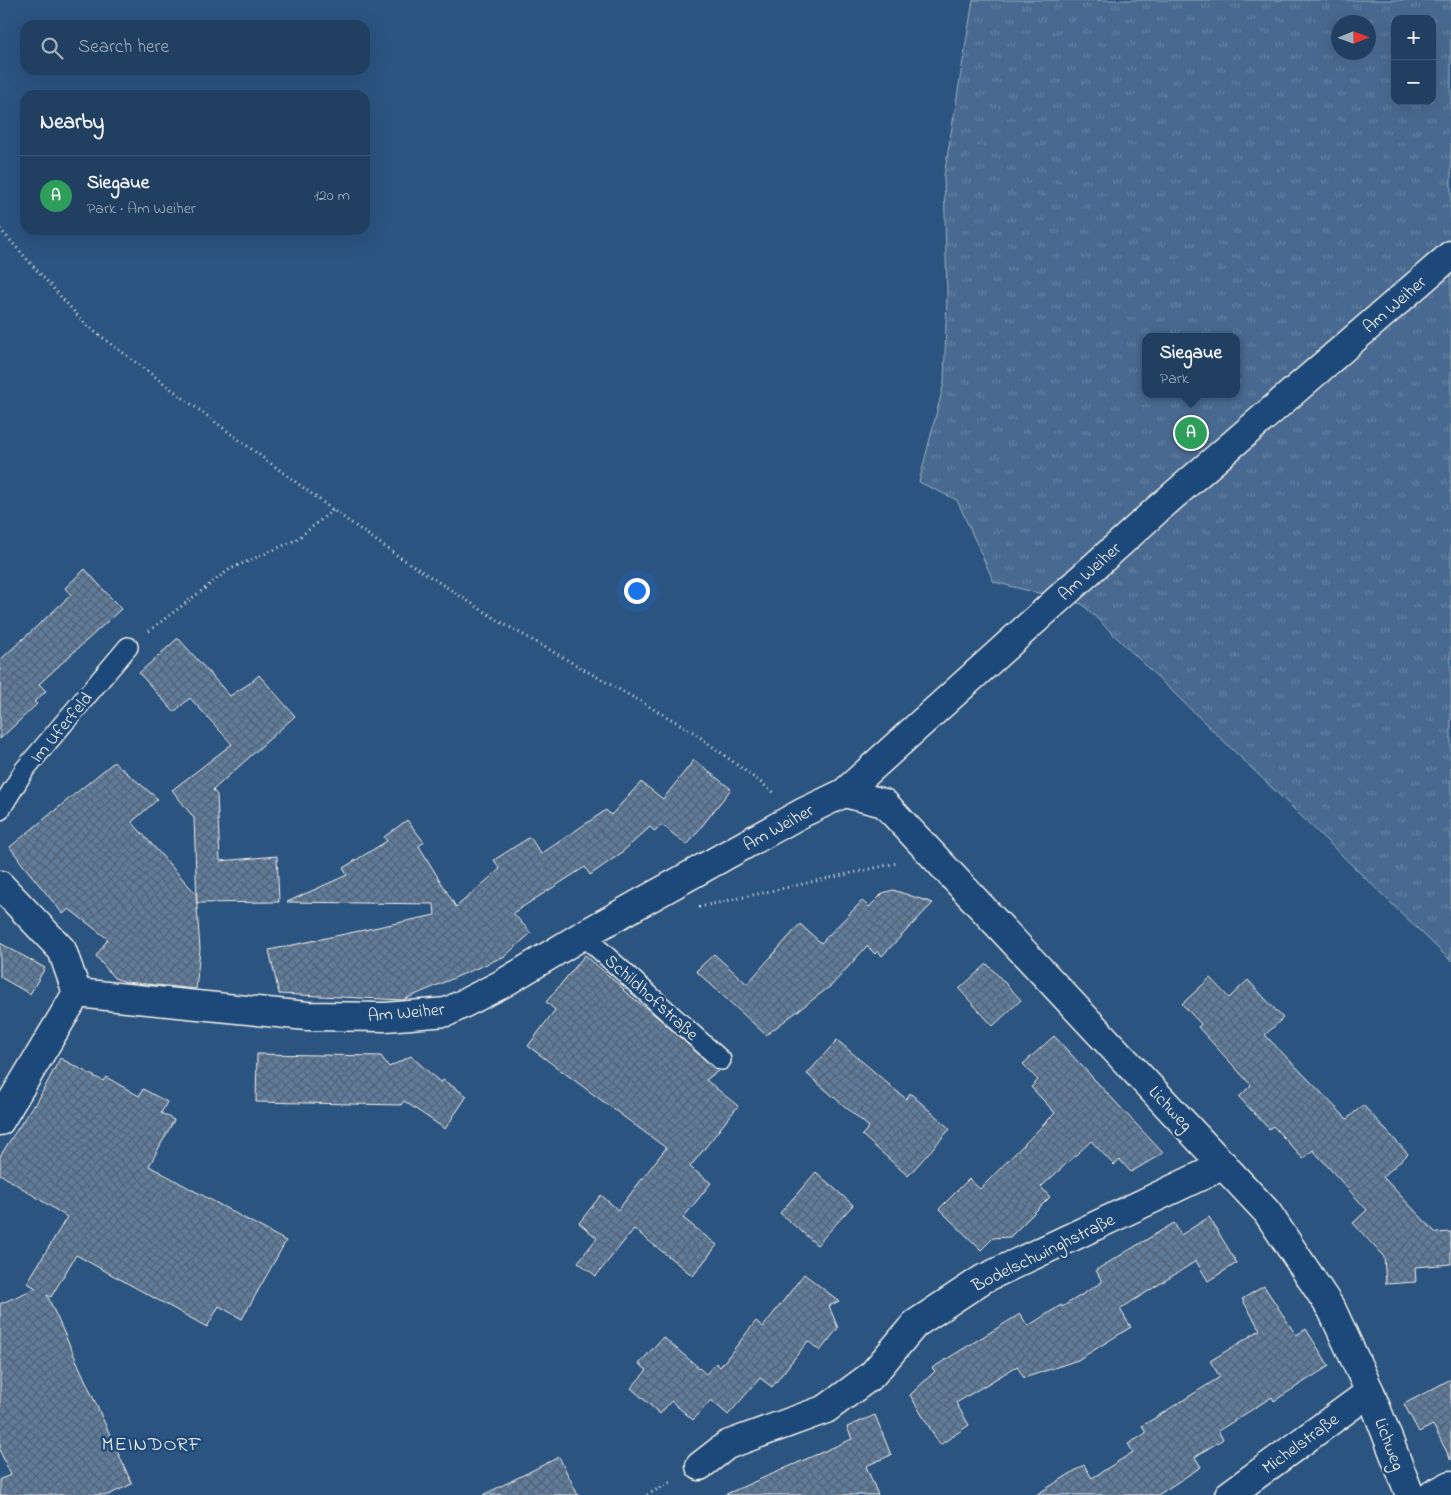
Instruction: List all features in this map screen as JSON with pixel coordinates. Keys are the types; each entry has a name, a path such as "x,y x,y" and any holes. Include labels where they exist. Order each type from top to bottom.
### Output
{"street":[{"name":"Am Weiher","path":"77,993 307,1016 385,1016 447,1012 502,984 583,935 802,813 844,793 1158,509 1451,254"},
{"name":"Lichweg","path":"844,793 884,802 1268,1212 1332,1310 1370,1392 1410,1495"},
{"path":"0,885 62,950 77,993 0,1121"},
{"name":"Bodelschwinghstraße","path":"700,1466 727,1445 826,1409 872,1375 915,1324 983,1279 1224,1165"},
{"name":"Michelstraße","path":"1230,1495 1370,1392"},
{"path":"1432,1495 1451,1485"}],"lane":[{"name":"Im Uferfeld","path":"0,810 25,769 128,647"},
{"name":"Schildhofstraße","path":"583,935 721,1060"}],"path":[{"path":"0,229 88,326 333,510 395,554 499,621 692,731 802,813"},
{"path":"128,647 230,569 296,540 333,510"},
{"path":"692,909 933,854"}],"green space":[{"path":"973,0 1451,0 1451,961 1082,604 994,582 957,500 919,482 944,383 947,295 944,176"}],"building":[{"path":"85,569 121,609 39,684 46,691 34,702 37,704 0,739 0,660 71,595 65,588"},
{"path":"178,638 230,696 259,675 295,716 213,790 217,795 220,861 277,856 279,902 197,903 194,818 172,790 232,744 190,698 174,712 139,673"},
{"path":"694,760 731,789 687,845 662,825 654,831 650,827 620,854 590,875 585,867 513,913 531,933 505,956 403,1000 279,994 269,950 435,915 434,904 287,902 347,875 343,868 387,841 384,837 407,820 424,842 419,846 456,907 500,869 494,860 530,837 541,854 606,810 611,815 641,782 663,799"},
{"path":"114,762 158,799 132,822 196,894 200,949 196,989 126,982 114,978 96,956 108,939 69,909 63,914 10,847"},
{"path":"893,890 933,903 882,956 878,951 875,954 867,946 832,985 766,1035 696,971 714,954 747,984 800,924 821,943 862,901 869,907 883,893"},
{"path":"0,943 45,968 30,994 0,977"},
{"path":"585,955 718,1071 706,1080 738,1106 690,1167 711,1183 683,1218 717,1245 693,1276 634,1229 596,1276 578,1262 597,1238 579,1223 601,1195 618,1210 666,1148 528,1046 555,1010 546,1002"},
{"path":"987,964 1021,1000 993,1026 959,989"},
{"path":"1210,978 1229,998 1248,980 1283,1018 1265,1035 1347,1119 1363,1105 1408,1154 1383,1177 1436,1233 1451,1232 1451,1264 1415,1267 1416,1282 1386,1284 1384,1257 1353,1223 1367,1210 1313,1150 1303,1159 1273,1126 1269,1129 1239,1097 1251,1085 1198,1027 1201,1024 1182,1004"},
{"path":"1054,1036 1163,1153 1131,1172 1120,1160 1114,1165 1091,1141 1041,1187 1050,1197 1010,1237 993,1238 981,1250 939,1209 969,1179 980,1189 1055,1113 1031,1087 1038,1080 1023,1064"},
{"path":"837,1040 906,1099 910,1093 950,1129 908,1176 862,1135 869,1127 807,1074"},
{"path":"257,1054 381,1056 389,1067 411,1056 441,1083 443,1080 467,1096 445,1129 404,1101 401,1105 256,1102"},
{"path":"60,1058 103,1081 106,1077 139,1096 143,1089 167,1102 161,1113 174,1120 149,1166 286,1241 242,1319 219,1306 207,1327 76,1255 51,1297 47,1295 132,1484 108,1495 0,1495 0,1479 11,1475 0,1451 0,1304 36,1288 27,1283 67,1217 0,1174 0,1156 33,1105 35,1106"},
{"path":"816,1172 853,1205 817,1245 780,1213"},
{"path":"1209,1217 1237,1263 1208,1281 1196,1261 1120,1309 1131,1327 1078,1360 1024,1378 1017,1366 956,1403 969,1425 940,1445 910,1395 935,1371 932,1368 1020,1314 1028,1326 1061,1305 1062,1307 1102,1282 1096,1270 1174,1223 1181,1235"},
{"path":"804,1274 839,1301 829,1306 838,1328 820,1351 808,1341 772,1387 760,1378 728,1415 711,1400 693,1420 671,1401 660,1414 631,1388 647,1370 639,1364 663,1337 706,1374 716,1363 720,1367 756,1321 763,1327"},
{"path":"1264,1286 1296,1335 1306,1329 1329,1366 1274,1401 1272,1397 1218,1431 1223,1439 1195,1457 1201,1467 1158,1495 1036,1495 1084,1465 1092,1478 1133,1452 1128,1444 1146,1433 1142,1426 1220,1377 1210,1361 1260,1330 1242,1299"},
{"path":"1451,1379 1451,1460 1433,1425 1419,1432 1404,1404"},
{"path":"875,1415 891,1455 866,1466 878,1495 724,1495 852,1439 847,1427"},
{"path":"559,1457 578,1495 483,1495"}],"place":[{"name":"Siegaue","path":"1191,433"}],"district":[{"name":"MEINDORF","path":"152,1443"}]}
